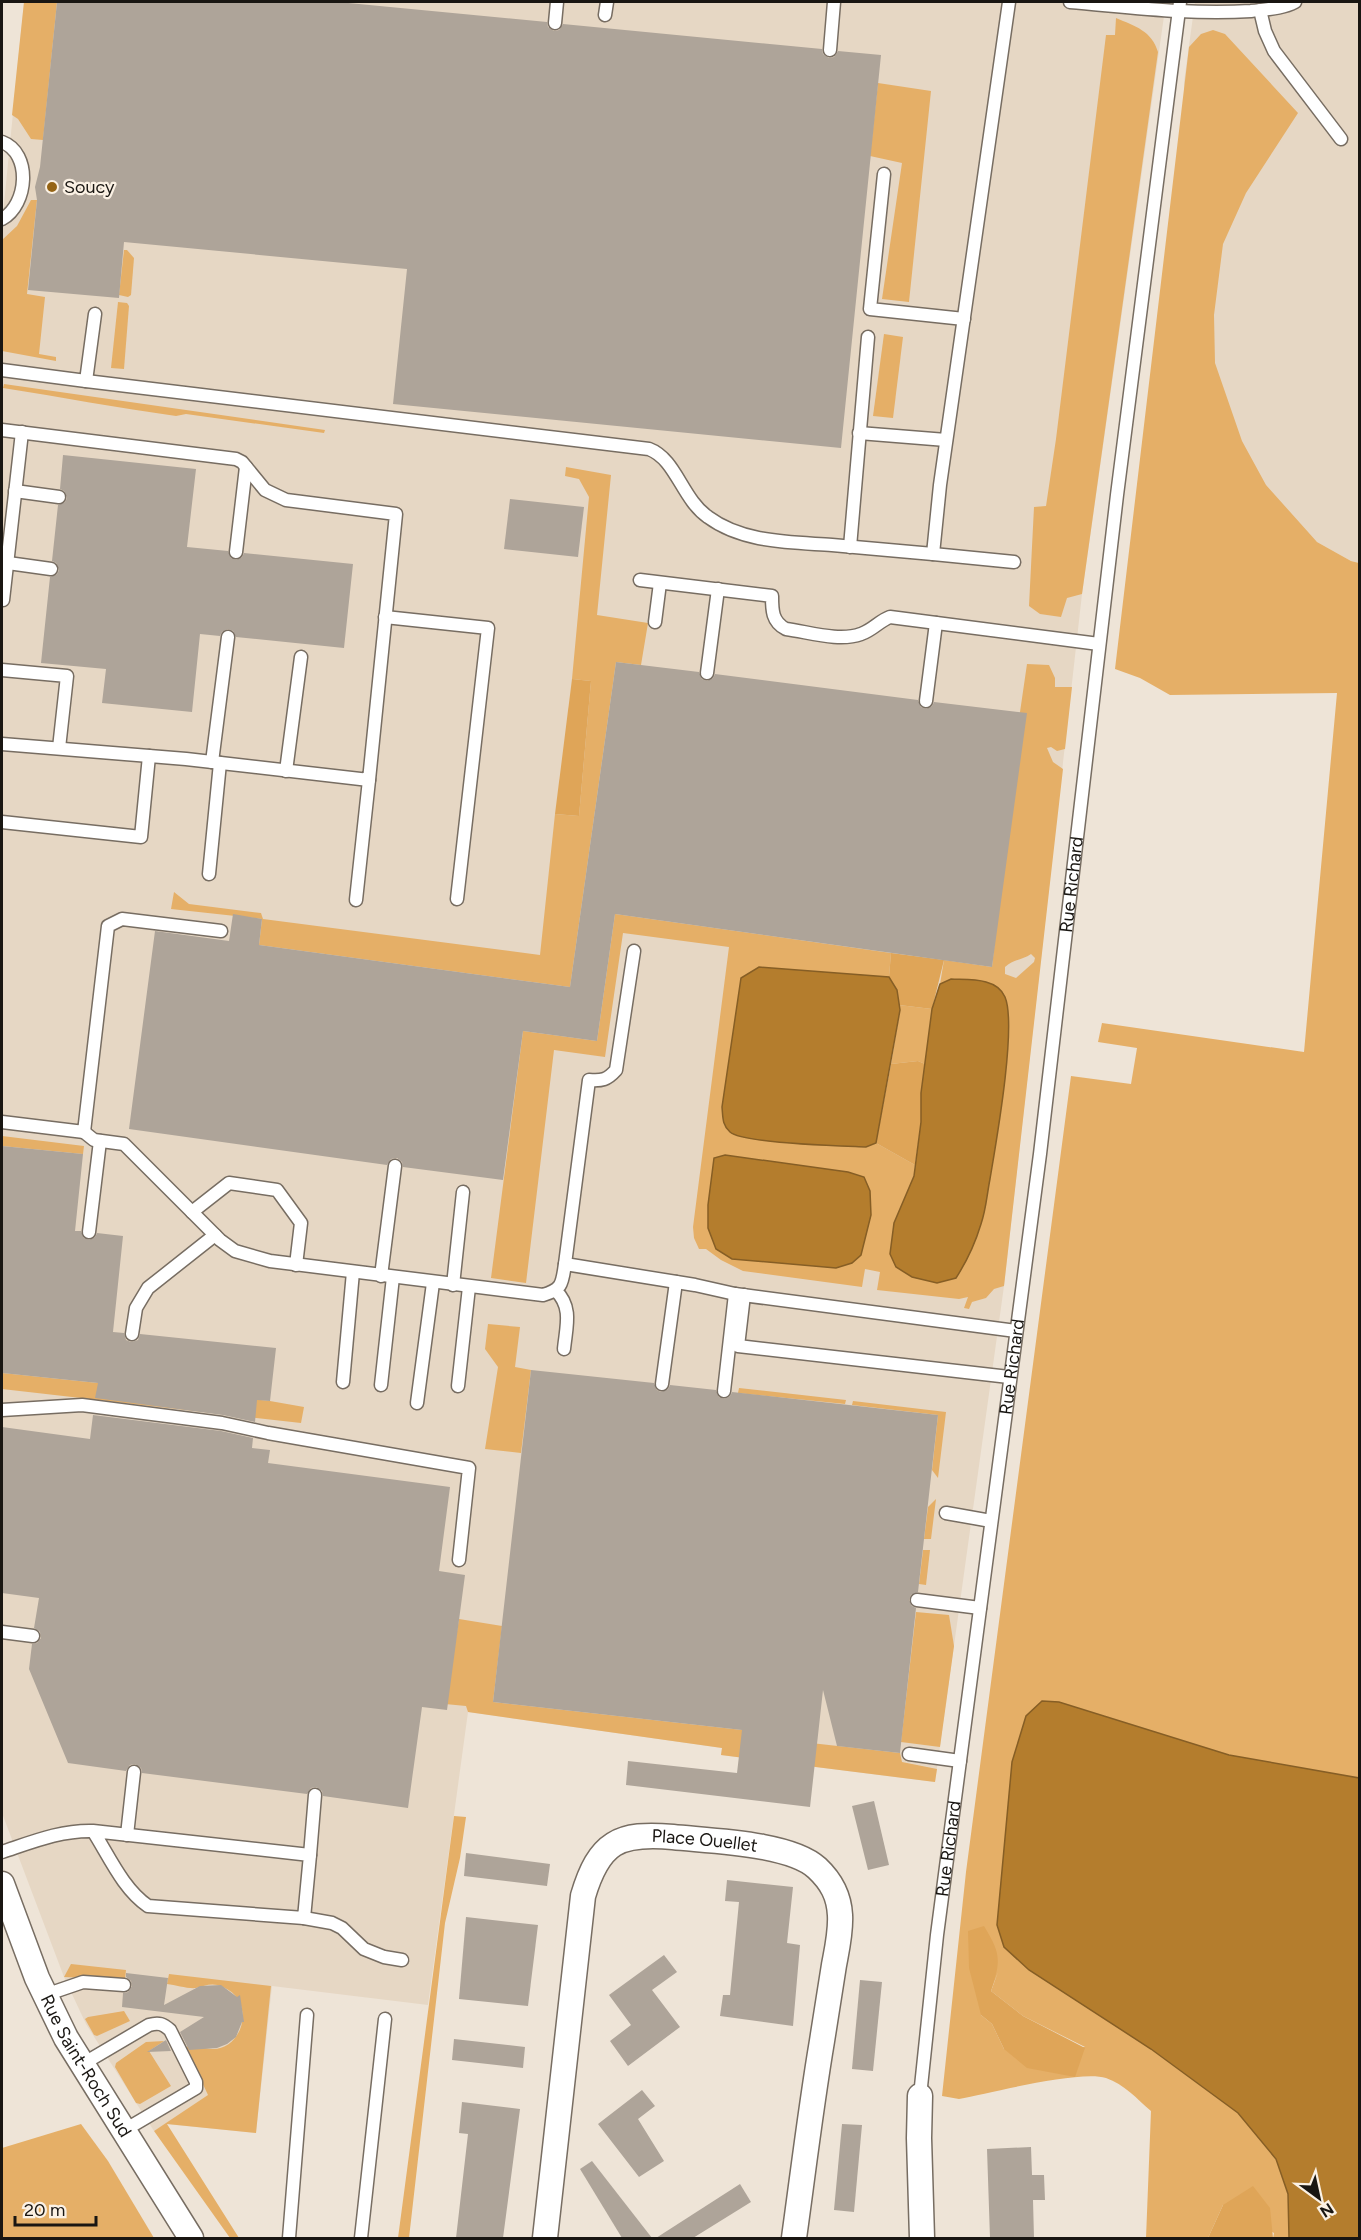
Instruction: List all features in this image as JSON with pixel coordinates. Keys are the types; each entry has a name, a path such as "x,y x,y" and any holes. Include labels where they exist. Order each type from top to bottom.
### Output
{"street":[{"name":"Place Ouellet","path":"545,2238 583,1896 594,1866 606,1851 624,1839 643,1835 727,1842 791,1853 816,1867 835,1890 839,1902 840,1929 815,2082 794,2238"},
{"name":"Rue Saint-Roch Sud","path":"2,1884 45,1995 81,2065 191,2238"},
{"name":"Rue Richard","path":"920,2096 922,2238"}],"lane":[{"path":"555,23 557,2"},
{"path":"605,15 607,2"},
{"path":"830,50 834,2"},
{"path":"933,554 946,440 1009,2"},
{"path":"1070,2 1260,10 1287,7 1295,2"},
{"name":"Rue Richard","path":"920,2096 936,1946 1040,1154 1117,495 1180,7"},
{"path":"1260,10 1265,31 1274,51 1341,139"},
{"path":"2,142 13,148 18,156 22,174 20,198 10,213 2,219"},
{"path":"884,174 870,309 964,319"},
{"path":"86,381 95,314"},
{"path":"850,547 868,337"},
{"path":"2,370 209,398 649,449 659,453 666,460 688,496 708,518 744,534 771,540 1014,562"},
{"path":"2,430 236,459 246,467 265,490 286,500 396,514 356,900"},
{"path":"2,600 22,432"},
{"path":"859,434 946,440"},
{"path":"236,552 246,467"},
{"path":"15,491 59,497"},
{"path":"8,563 51,569"},
{"path":"640,580 772,596 772,610 776,621 786,629 845,637 871,630 890,617 1099,644"},
{"path":"655,622 660,583"},
{"path":"707,674 718,590"},
{"path":"385,616 488,628 457,899"},
{"path":"926,701 936,623"},
{"path":"208,874 228,637"},
{"path":"286,771 301,657"},
{"path":"2,670 67,676 58,748"},
{"path":"2,744 216,762 369,780"},
{"path":"2,822 141,837 150,756"},
{"path":"84,1132 108,926 122,919 221,931"},
{"path":"2,1122 84,1132 94,1140 124,1144 215,1235 235,1251 270,1261 296,1265 543,1295 556,1291 562,1283 589,1080 602,1081 609,1078 616,1070 634,951"},
{"path":"89,1232 100,1141"},
{"path":"381,1385 395,1166"},
{"path":"192,1212 230,1183 276,1190 301,1223 296,1265"},
{"path":"453,1285 463,1192"},
{"path":"132,1334 136,1308 148,1288 215,1235"},
{"path":"565,1264 740,1295 1016,1331"},
{"path":"343,1382 353,1272"},
{"path":"417,1402 433,1282"},
{"path":"662,1384 676,1282"},
{"path":"458,1386 469,1287"},
{"path":"556,1291 565,1299 567,1306 564,1349"},
{"path":"740,1295 738,1346 1009,1377"},
{"path":"724,1391 740,1295"},
{"path":"2,1410 82,1405 222,1423 470,1468 459,1560"},
{"path":"946,1514 991,1521"},
{"path":"917,1600 980,1608"},
{"path":"2,1632 33,1636"},
{"path":"909,1754 960,1761"},
{"path":"127,1835 134,1772"},
{"path":"304,1918 315,1795"},
{"path":"2,1852 64,1832 93,1832 310,1855"},
{"path":"93,1832 124,1880 140,1900 148,1906 304,1918 333,1923 342,1928 364,1949 384,1957 402,1960"},
{"path":"45,1995 83,1982 124,1985"},
{"path":"289,2238 307,2015"},
{"path":"361,2238 385,2019"},
{"path":"81,2065 149,2025 164,2024 170,2030 196,2082 196,2088 123,2131"}],"shaded area":[{"path":"24,2 1166,2 1082,594 1004,1286 935,1782 721,1755 722,1748 468,1712 428,2005 272,1986 256,2133 166,2124 154,2131 86,2024 64,1977 2,1813 2,224"},
{"path":"24,2 57,2 43,140 31,139 18,119 12,115"},
{"path":"1195,2 1359,2 1359,563 1317,542 1305,532 1196,551 1184,82"},
{"path":"1116,18 1147,34 1158,52 1082,594 1067,598 1061,617 1040,614 1029,606 1034,507 1046,506 1106,35 1115,35"},
{"path":"1213,30 1225,34 1298,113 1246,193 1223,244 1214,315 1215,363 1242,441 1266,485 1317,542 1359,563 1359,1778 1229,1755 1059,1702 1151,2049 1238,2113 1276,2159 1288,2194 1289,2238 1273,2238 1274,2233 1223,2205 1208,2238 1146,2238 1151,2111 1130,2092 1106,2078 1076,2077 1034,2083 959,2099 942,2096 966,1872 1071,1076 1131,1084 1137,1048 1098,1042 1102,1023 1304,1052 1337,693 1170,695 1140,678 1115,669 1189,47 1201,34","holes":["998,1972 991,1991 1023,2016 1085,2047 1004,2049 992,2024 981,2015"]},
{"path":"878,83 931,91 909,302 882,299 902,163 870,156"},
{"path":"31,200 37,200 27,294 45,297 39,354 56,357 56,361 2,351 2,240 17,226"},
{"path":"124,250 127,250 134,258 131,295 128,297 119,295"},
{"path":"118,302 127,303 129,306 124,369 111,368"},
{"path":"884,334 903,337 893,418 873,416"},
{"path":"4,384 325,430 324,433 186,414 176,416 133,410 3,388"},
{"path":"566,467 611,475 597,615 648,623 641,665 616,662 570,987 259,945 262,919 171,909 174,892 189,904 261,913 263,919 540,955 555,814 579,816 591,681 572,679 589,497 579,479 565,476"},
{"path":"1027,664 1049,665 1055,678 1055,687 1072,687 1065,749 1057,751 1051,747 1047,748 1053,762 1063,769 1004,1286 994,1289 986,1298 972,1302 969,1309 964,1308 968,1297 959,1299 877,1290 880,1272 865,1269 862,1287 743,1271 706,1249 699,1249 694,1238 693,1227 729,947 623,933 605,1057 554,1050 526,1283 491,1278 523,1031 597,1041 615,914 891,953 889,977 759,967 742,978 722,1107 724,1125 754,1139 866,1147 876,1143 915,1165 914,1176 894,1223 897,1268 974,980 952,979 940,984 944,960 992,967","holes":["1031,954 1035,958 1034,962 1016,978 1005,974 1005,967 1008,964","725,1155 848,1172 792,1263 772,1263 714,1158"]},
{"path":"572,679 591,681 579,816 555,814"},
{"path":"891,953 944,960 932,1009 899,1005 897,990 889,977"},
{"path":"759,967 889,977 897,990 900,1010 876,1143 866,1147 773,1142 739,1136 730,1132 726,1127 722,1107 741,978"},
{"path":"951,979 981,981 996,986 1005,997 1009,1033 1001,1113 983,1219 970,1252 956,1278 937,1283 912,1277 896,1267 890,1254 894,1223 914,1176 921,1122 921,1093 932,1009 940,984"},
{"path":"899,1005 932,1009 925,1064 918,1061 891,1064"},
{"path":"918,1061 925,1064 915,1165 876,1143 891,1064"},
{"path":"2,1136 84,1146 83,1154 2,1146"},
{"path":"725,1155 848,1172 864,1177 870,1191 871,1215 861,1255 852,1263 836,1268 732,1259 716,1249 708,1228 708,1205 714,1158"},
{"path":"488,1324 520,1327 515,1367 531,1370 521,1453 485,1449 498,1367 485,1349"},
{"path":"2,1373 270,1401 304,1407 301,1423 2,1389"},
{"path":"739,1388 846,1400 845,1404 738,1393"},
{"path":"853,1401 946,1412 938,1478 932,1470 938,1415 852,1405"},
{"path":"936,1499 931,1539 924,1539 928,1507"},
{"path":"923,1550 930,1550 926,1585 919,1584"},
{"path":"916,1612 949,1615 954,1646 940,1747 901,1742"},
{"path":"459,1619 502,1626 493,1702 742,1730 811,1743 900,1753 902,1762 937,1769 935,1782 721,1755 722,1748 468,1712 466,1706 445,1704"},
{"path":"1042,1701 1059,1702 1229,1755 1359,1778 1359,2238 1289,2238 1288,2194 1276,2159 1238,2113 1151,2049 1029,1970 1004,1947 997,1925 1012,1762 1026,1716"},
{"path":"454,1816 466,1817 460,1858 445,1923 409,2238 398,2238"},
{"path":"984,1926 998,1957 997,1972 991,1991 1023,2016 1085,2048 1075,2077 1027,2068 1004,2049 992,2024 981,2015 969,1968 968,1931"},
{"path":"71,1964 126,1970 125,1980 64,1977"},
{"path":"169,1974 271,1986 256,2133 167,2124 239,2238 230,2238 154,2131 208,2095 186,2048 192,2042 205,2048 218,2049 228,2044 236,2037 243,2015 234,1994 223,1987 209,1985 193,1988 167,1984"},
{"path":"124,2011 130,2021 97,2036 94,2035 85,2019 88,2017"},
{"path":"164,2041 149,2051 171,2086 140,2104 136,2103 115,2067 116,2063 146,2042"},
{"path":"81,2124 108,2161 154,2238 2,2238 2,2148"},
{"path":"1253,2186 1270,2208 1273,2238 1208,2238 1223,2205"}],"building":[{"path":"57,2 338,2 547,22 548,27 554,31 559,30 563,24 822,49 823,54 829,58 834,57 838,51 881,55 841,448 393,404 407,269 124,242 119,298 28,290 37,200 35,187 40,167"},
{"path":"63,455 196,469 187,547 228,551 231,558 236,560 244,553 353,564 344,648 236,637 233,631 228,629 220,636 200,634 192,712 102,703 106,669 41,663 50,577 57,574 59,570 56,563 52,561 58,505 65,502 67,498 64,491 60,489"},
{"path":"510,499 584,507 578,557 504,549"},
{"path":"616,662 699,672 702,679 707,681 715,674 918,700 921,707 926,709 934,702 1027,713 992,967 615,914 597,1041 523,1031 503,1180 403,1167 402,1162 397,1158 391,1159 387,1165 129,1129 155,931 229,941 233,914 262,919 259,945 570,987"},
{"path":"2,1146 83,1154 75,1231 81,1231 84,1238 89,1240 97,1233 123,1236 113,1332 124,1333 126,1340 131,1342 138,1340 140,1334 276,1348 270,1401 257,1400 255,1422 223,1415 95,1398 98,1383 2,1373"},
{"path":"531,1370 654,1383 657,1390 661,1392 668,1389 670,1385 716,1390 719,1397 724,1399 732,1392 938,1415 918,1592 911,1595 909,1600 916,1608 900,1753 837,1746 823,1690 810,1807 626,1785 628,1761 737,1773 742,1730 493,1702"},
{"path":"93,1415 221,1431 253,1438 252,1448 270,1450 268,1463 450,1487 439,1571 465,1575 447,1710 422,1707 408,1808 323,1796 322,1791 316,1787 311,1788 307,1794 142,1773 141,1768 135,1764 130,1765 126,1771 68,1763 29,1669 32,1644 37,1643 41,1638 40,1632 34,1628 39,1598 2,1593 2,1427 90,1439"},
{"path":"874,1801 889,1865 868,1870 852,1806"},
{"path":"466,1853 550,1864 547,1886 464,1876"},
{"path":"727,1880 793,1887 787,1943 800,1945 793,2026 720,2016 723,1995 730,1995 739,1902 725,1901"},
{"path":"466,1917 538,1925 528,2006 459,1999"},
{"path":"664,1955 677,1972 652,1990 680,2027 628,2066 610,2041 631,2025 609,1995"},
{"path":"126,1973 168,1978 164,2005 200,1986 221,1985 237,1997 240,1995 244,2022 236,2037 227,2044 217,2048 189,2050 180,2032 204,2017 122,2007 123,1993 128,1992 132,1986"},
{"path":"860,1980 882,1982 873,2071 852,2069"},
{"path":"454,2039 525,2047 523,2068 452,2060"},
{"path":"166,2040 171,2051 147,2052"},
{"path":"642,2090 655,2106 638,2119 664,2161 639,2177 598,2124"},
{"path":"462,2102 520,2109 503,2238 456,2238 468,2134 459,2133"},
{"path":"842,2124 862,2125 854,2212 834,2210"},
{"path":"1031,2147 1032,2175 1044,2175 1045,2200 1033,2200 1034,2238 990,2238 987,2149"},
{"path":"592,2161 652,2238 622,2238 580,2169"},
{"path":"740,2184 751,2202 693,2238 656,2238"}],"place":[{"name":"Soucy","path":"52,187"}]}
